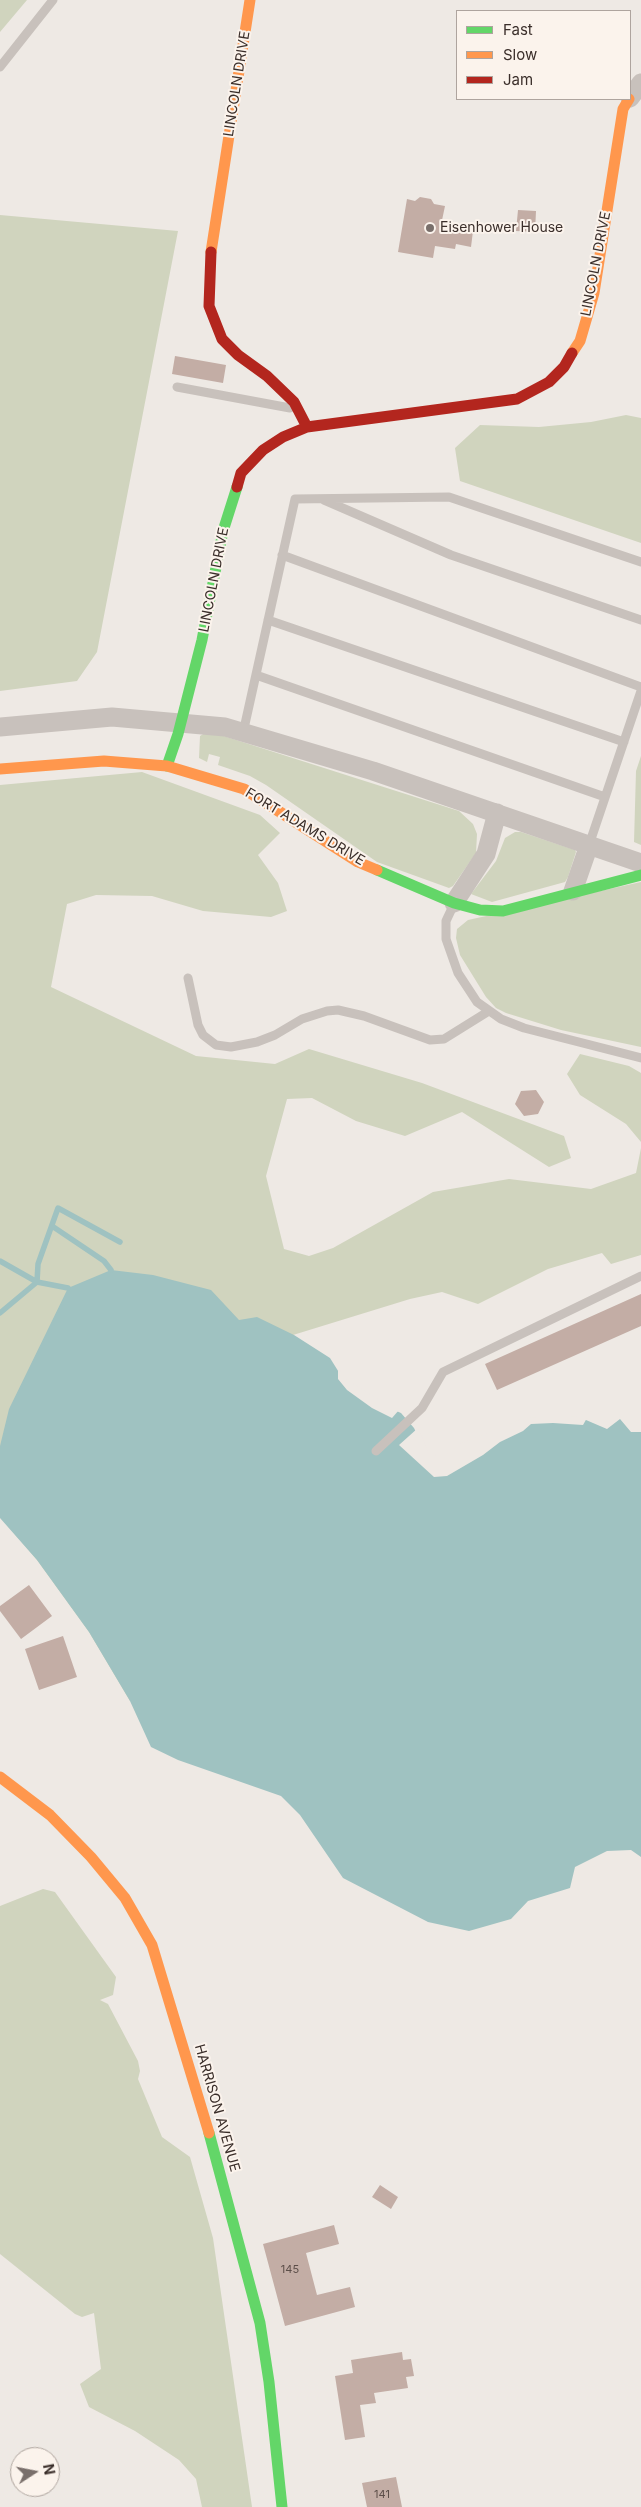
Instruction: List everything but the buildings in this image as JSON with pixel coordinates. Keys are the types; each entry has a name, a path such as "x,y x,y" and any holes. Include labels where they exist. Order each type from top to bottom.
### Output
{"street":[{"name":"LINCOLN DRIVE","path":"250,0 212,243 209,300 217,330 226,344 267,376 300,410 307,427"},
{"name":"LINCOLN DRIVE","path":"631,97 641,83"},
{"name":"LINCOLN DRIVE","path":"167,766 202,640 224,531 236,483 241,473 263,450 283,437 307,427 517,399 549,382 564,367 580,341 592,301 623,109 629,100"},
{"path":"0,727 112,717 225,727 373,771 641,863"},
{"name":"FORT ADAMS DRIVE","path":"0,770 104,760 167,766 244,789 358,862 454,904 480,910 503,911 573,891 641,876"},
{"path":"454,904 486,854 497,813"},
{"path":"573,891 589,845"},
{"name":"HARRISON AVENUE","path":"0,1776 50,1815 91,1857 125,1898 152,1945 212,2141 260,2323 269,2382 282,2507"}],"lane":[{"path":"0,67 53,0"},
{"path":"177,387 300,410"},
{"path":"243,732 295,499 449,497 641,562"},
{"path":"322,499 451,555 641,620"},
{"path":"282,555 641,689 589,845"},
{"path":"268,620 624,742"},
{"path":"256,675 605,797"},
{"path":"454,904 446,921 446,939 458,973 469,992 488,1011 524,1028 641,1058"},
{"path":"188,978 198,1025 203,1035 209,1041 216,1044 231,1047 257,1042 275,1035 302,1019 327,1011 338,1010 364,1016 430,1040 450,1036 488,1011"},
{"path":"376,1451 422,1408 443,1372 641,1276"}],"green space":[{"path":"0,0 27,0 0,32"},
{"path":"0,215 178,231 97,652 77,681 0,691"},
{"path":"626,415 641,418 641,543 460,481 455,448 480,425 539,427 591,422"},
{"path":"208,731 459,811 473,824 477,834 476,853 453,886 449,888 377,862 266,785 250,776 218,765 220,757 209,754 207,762 199,758 200,736"},
{"path":"641,756 641,845 634,842 636,771"},
{"path":"142,772 260,815 280,833 258,855 278,883 287,911 271,917 203,911 152,896 96,895 67,904 51,987 196,1056 275,1064 309,1049 422,1083 564,1136 571,1158 549,1167 462,1112 405,1136 356,1121 312,1098 287,1099 266,1176 284,1249 309,1256 333,1248 433,1192 509,1179 591,1189 636,1173 641,1148 641,1255 611,1264 602,1253 548,1269 478,1304 442,1292 410,1299 293,1335 130,1701 89,1632 37,1560 0,1517 0,785"},
{"path":"515,832 521,832 575,850 576,852 565,882 492,902 471,894 496,861 505,838"},
{"path":"641,882 641,1047 561,1030 506,1013 496,1008 486,997 460,955 456,938 457,929 468,920"},
{"path":"580,1054 629,1066 641,1073 641,1142 626,1124 580,1095 567,1074"},
{"path":"43,1889 55,1892 116,1977 113,1995 100,2000 108,2004 138,2061 140,2071 138,2079 162,2137 190,2157 213,2238 252,2507 202,2507 196,2479 179,2460 135,2431 89,2407 80,2384 101,2369 94,2313 82,2317 75,2314 0,2254 0,1906"}],"water":[{"path":"111,1270 153,1275 211,1290 239,1320 257,1317 294,1335 330,1358 345,1382 378,1403 401,1413 414,1428 426,1453 441,1461 525,1420 586,1420 607,1429 620,1419 631,1432 641,1432 641,1857 631,1850 607,1851 575,1867 570,1888 528,1901 511,1919 469,1931 428,1922 343,1878 300,1815 281,1796 178,1760 151,1747 130,1701 89,1632 37,1560 0,1518 0,1446 9,1409 68,1288"}],"pier":[{"path":"340,1370 347,1380 399,1410 392,1418 372,1408 347,1390 338,1379 338,1371"},
{"path":"583,1416 587,1418 583,1425 531,1424 523,1431 500,1442 483,1455 447,1476 434,1477 399,1445 418,1428 428,1451 441,1458 462,1443 524,1418"}],"waterway":[{"path":"0,1313 37,1282 38,1264 58,1208 120,1242"},
{"path":"52,1226 104,1261 111,1270"},
{"path":"0,1261 37,1282 68,1288"}],"traffic: fast":[{"path":"167,766 178,734 202,640 223,531 237,487"},
{"path":"377,870 454,903 480,910 503,911 641,875"},
{"path":"209,2133 260,2323 269,2382 282,2507"}],"traffic: slow":[{"path":"211,252 250,0"},
{"path":"572,353 580,341 594,293 623,109 628,100"},
{"path":"0,769 104,761 167,766 244,789 358,862 377,870"},
{"path":"0,1777 50,1815 91,1857 125,1898 152,1945 209,2133"}],"traffic: jam":[{"path":"211,252 209,306 222,339 238,355 267,376 294,402 307,427"},
{"path":"237,487 241,473 263,450 283,437 307,427 517,399 549,382 564,367 572,353"}],"place":[{"name":"Eisenhower House","path":"430,228"}]}
